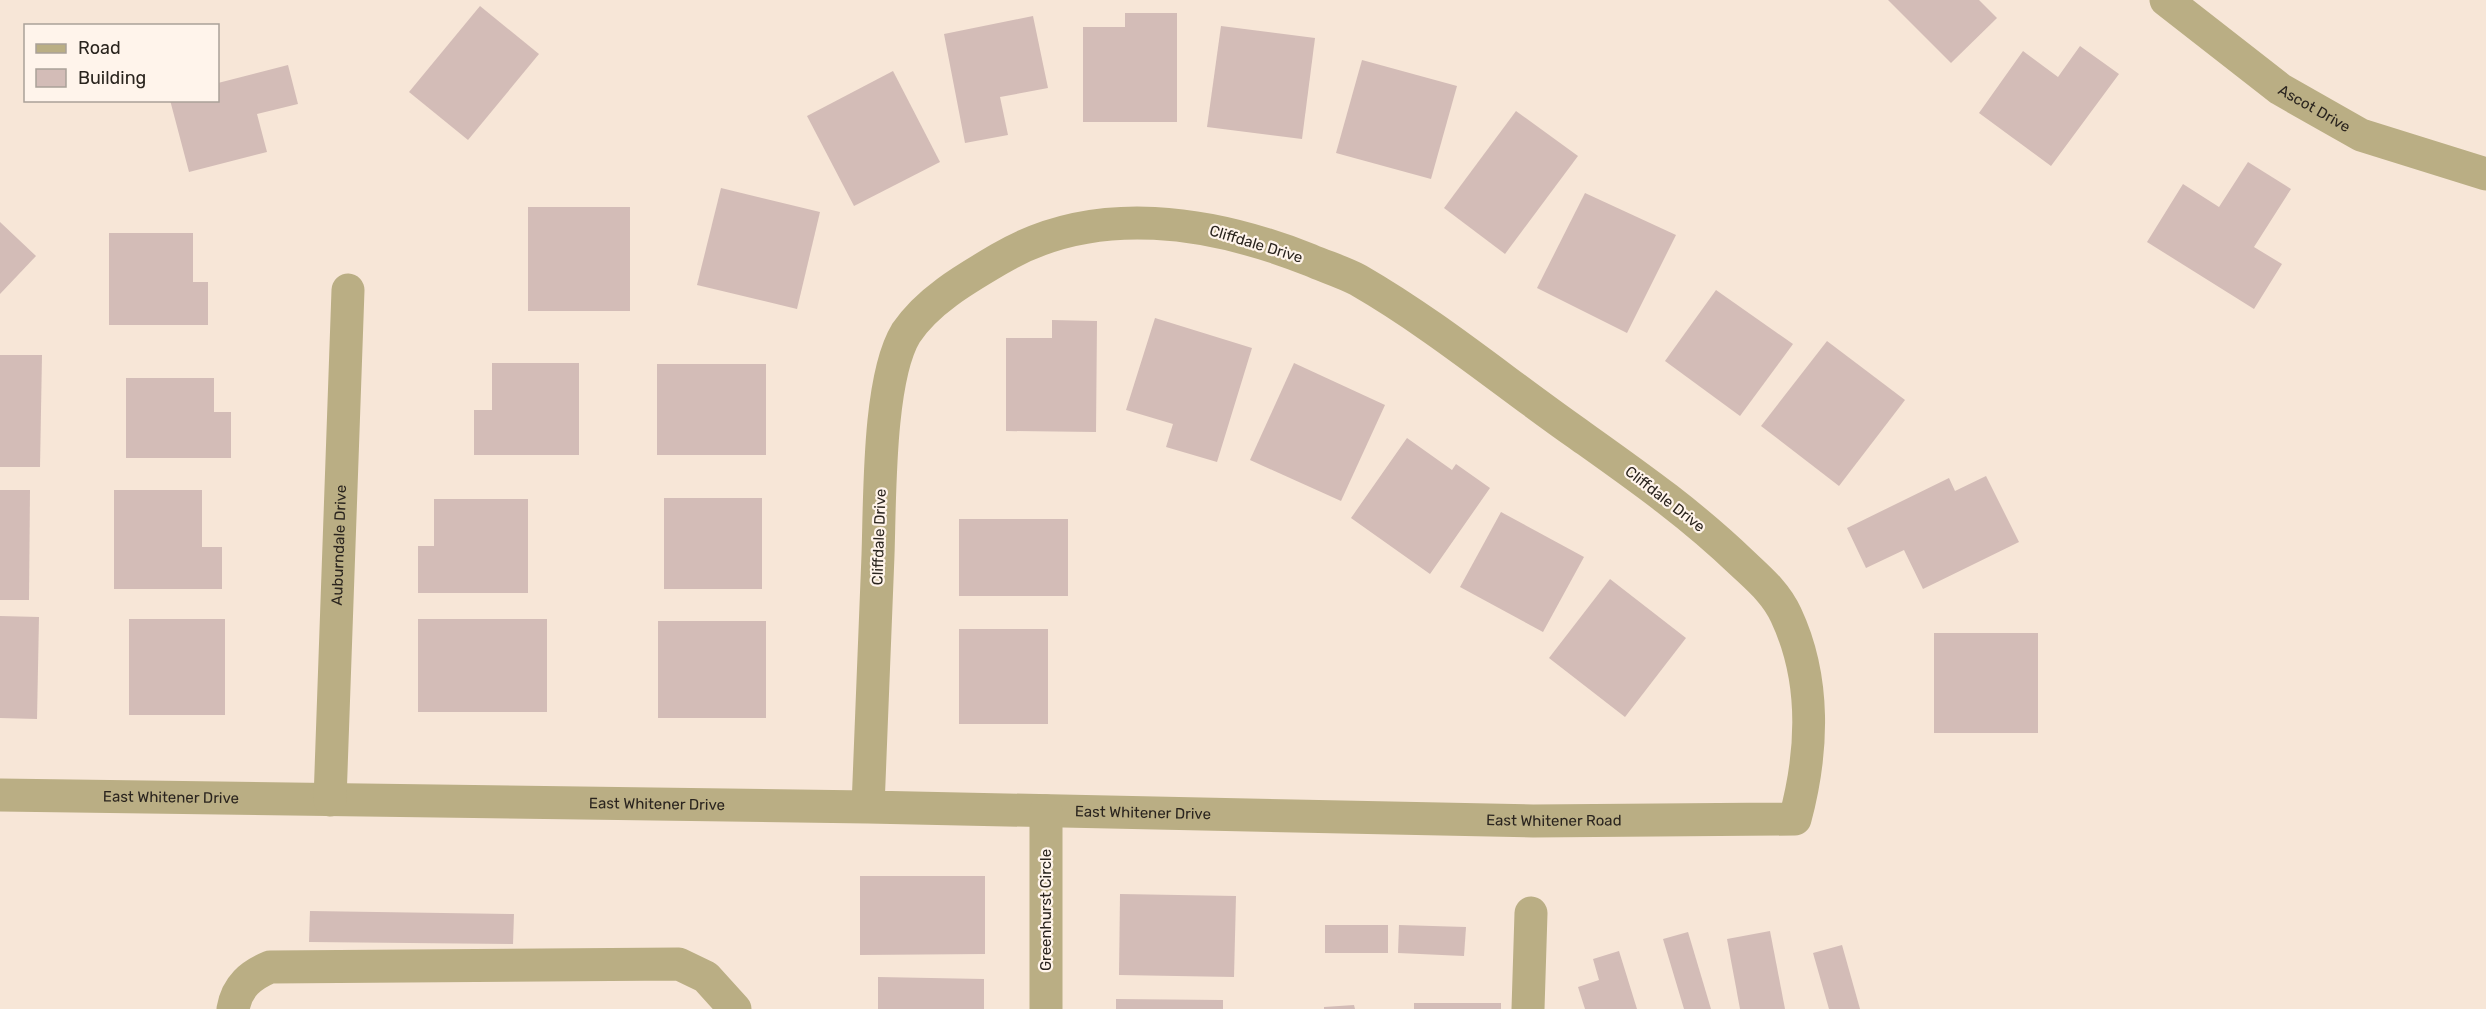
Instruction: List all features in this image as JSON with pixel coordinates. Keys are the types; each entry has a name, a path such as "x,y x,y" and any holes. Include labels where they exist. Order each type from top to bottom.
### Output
{"street":[{"name":"Ascot Drive","path":"2166,0 2280,89 2361,135 2486,174"},
{"name":"Cliffdale Drive","path":"868,807 884,431 892,363 906,334 927,308 1014,251 1093,225 1140,222 1208,228 1276,247 1353,277 1424,320 1530,400 1678,505 1724,546 1775,594 1788,618 1808,690 1809,747 1805,783 1796,819"},
{"name":"Auburndale Drive","path":"330,800 348,290"},
{"name":"East Whitener Drive","path":"0,795 868,807 1313,818"},
{"name":"Greenhurst Circle","path":"1046,1009 1047,811"},
{"name":"East Whitener Road","path":"1313,818 1533,821 1796,819"},
{"path":"1528,1009 1531,913"},
{"path":"233,1009 234,1002 251,975 270,967 679,964 706,976 735,1009"}],"building":[{"path":"1888,0 1979,0 1997,18 1951,63"},
{"path":"480,6 539,54 468,140 409,92"},
{"path":"1125,13 1177,13 1177,122 1083,122 1083,27 1125,27"},
{"path":"1033,16 1048,88 1000,97 1008,135 965,143 944,34"},
{"path":"1221,26 1315,38 1302,139 1207,127"},
{"path":"2080,46 2119,74 2051,166 1979,113 2023,51 2058,77"},
{"path":"1362,60 1457,86 1431,179 1336,153"},
{"path":"288,65 298,104 257,114 267,152 189,172 171,102 219,102 219,83"},
{"path":"893,71 940,162 854,206 807,116"},
{"path":"1516,111 1578,156 1505,254 1444,208"},
{"path":"2248,162 2291,189 2254,247 2282,264 2254,309 2147,242 2183,184 2219,207"},
{"path":"721,188 820,212 797,309 697,285"},
{"path":"1585,193 1676,235 1627,333 1537,288"},
{"path":"528,207 630,207 630,311 528,311"},
{"path":"0,222 36,256 0,294"},
{"path":"109,233 193,233 193,282 208,282 208,325 109,325"},
{"path":"1716,290 1793,344 1740,416 1665,361"},
{"path":"1155,318 1252,348 1217,462 1166,447 1173,424 1126,410"},
{"path":"1052,320 1097,321 1096,432 1006,431 1006,338 1052,338"},
{"path":"1827,341 1905,400 1839,486 1761,426"},
{"path":"0,355 42,355 40,467 0,467"},
{"path":"492,363 579,363 579,455 474,455 474,410 492,410"},
{"path":"1294,363 1385,405 1341,501 1250,460"},
{"path":"657,364 766,364 766,455 657,455"},
{"path":"126,378 214,378 214,412 231,412 231,458 126,458"},
{"path":"1407,438 1452,470 1456,464 1490,488 1430,574 1351,518"},
{"path":"1986,476 2019,542 1923,589 1904,550 1866,568 1847,528 1949,478 1955,491"},
{"path":"0,490 30,490 29,600 0,600"},
{"path":"114,490 202,490 202,547 222,547 222,589 114,589"},
{"path":"664,498 762,498 762,589 664,589"},
{"path":"434,499 528,499 528,593 418,593 418,546 434,546"},
{"path":"1501,512 1584,557 1543,632 1460,587"},
{"path":"959,519 1068,519 1068,596 959,596"},
{"path":"1610,579 1686,638 1625,717 1549,658"},
{"path":"0,616 39,617 37,719 0,718"},
{"path":"129,619 225,619 225,715 129,715"},
{"path":"418,619 547,619 547,712 418,712"},
{"path":"658,621 766,621 766,718 658,718"},
{"path":"959,629 1048,629 1048,724 959,724"},
{"path":"1934,633 2038,633 2038,733 1934,733"},
{"path":"860,876 985,876 985,954 860,955"},
{"path":"1120,894 1236,896 1234,977 1119,975"},
{"path":"310,911 514,914 513,944 309,942"},
{"path":"1325,925 1388,925 1388,953 1325,953"},
{"path":"1399,925 1466,927 1464,956 1398,953"},
{"path":"1770,931 1785,1009 1740,1009 1727,939"},
{"path":"1688,932 1711,1009 1684,1009 1663,939"},
{"path":"1842,945 1860,1009 1829,1009 1813,953"},
{"path":"1619,951 1637,1009 1585,1009 1578,987 1599,980 1593,959"},
{"path":"878,977 984,979 984,1009 878,1009"},
{"path":"1116,999 1223,1000 1223,1009 1116,1009"},
{"path":"1414,1003 1501,1003 1501,1009 1414,1009"},
{"path":"1354,1005 1355,1009 1324,1009 1324,1007"}]}
